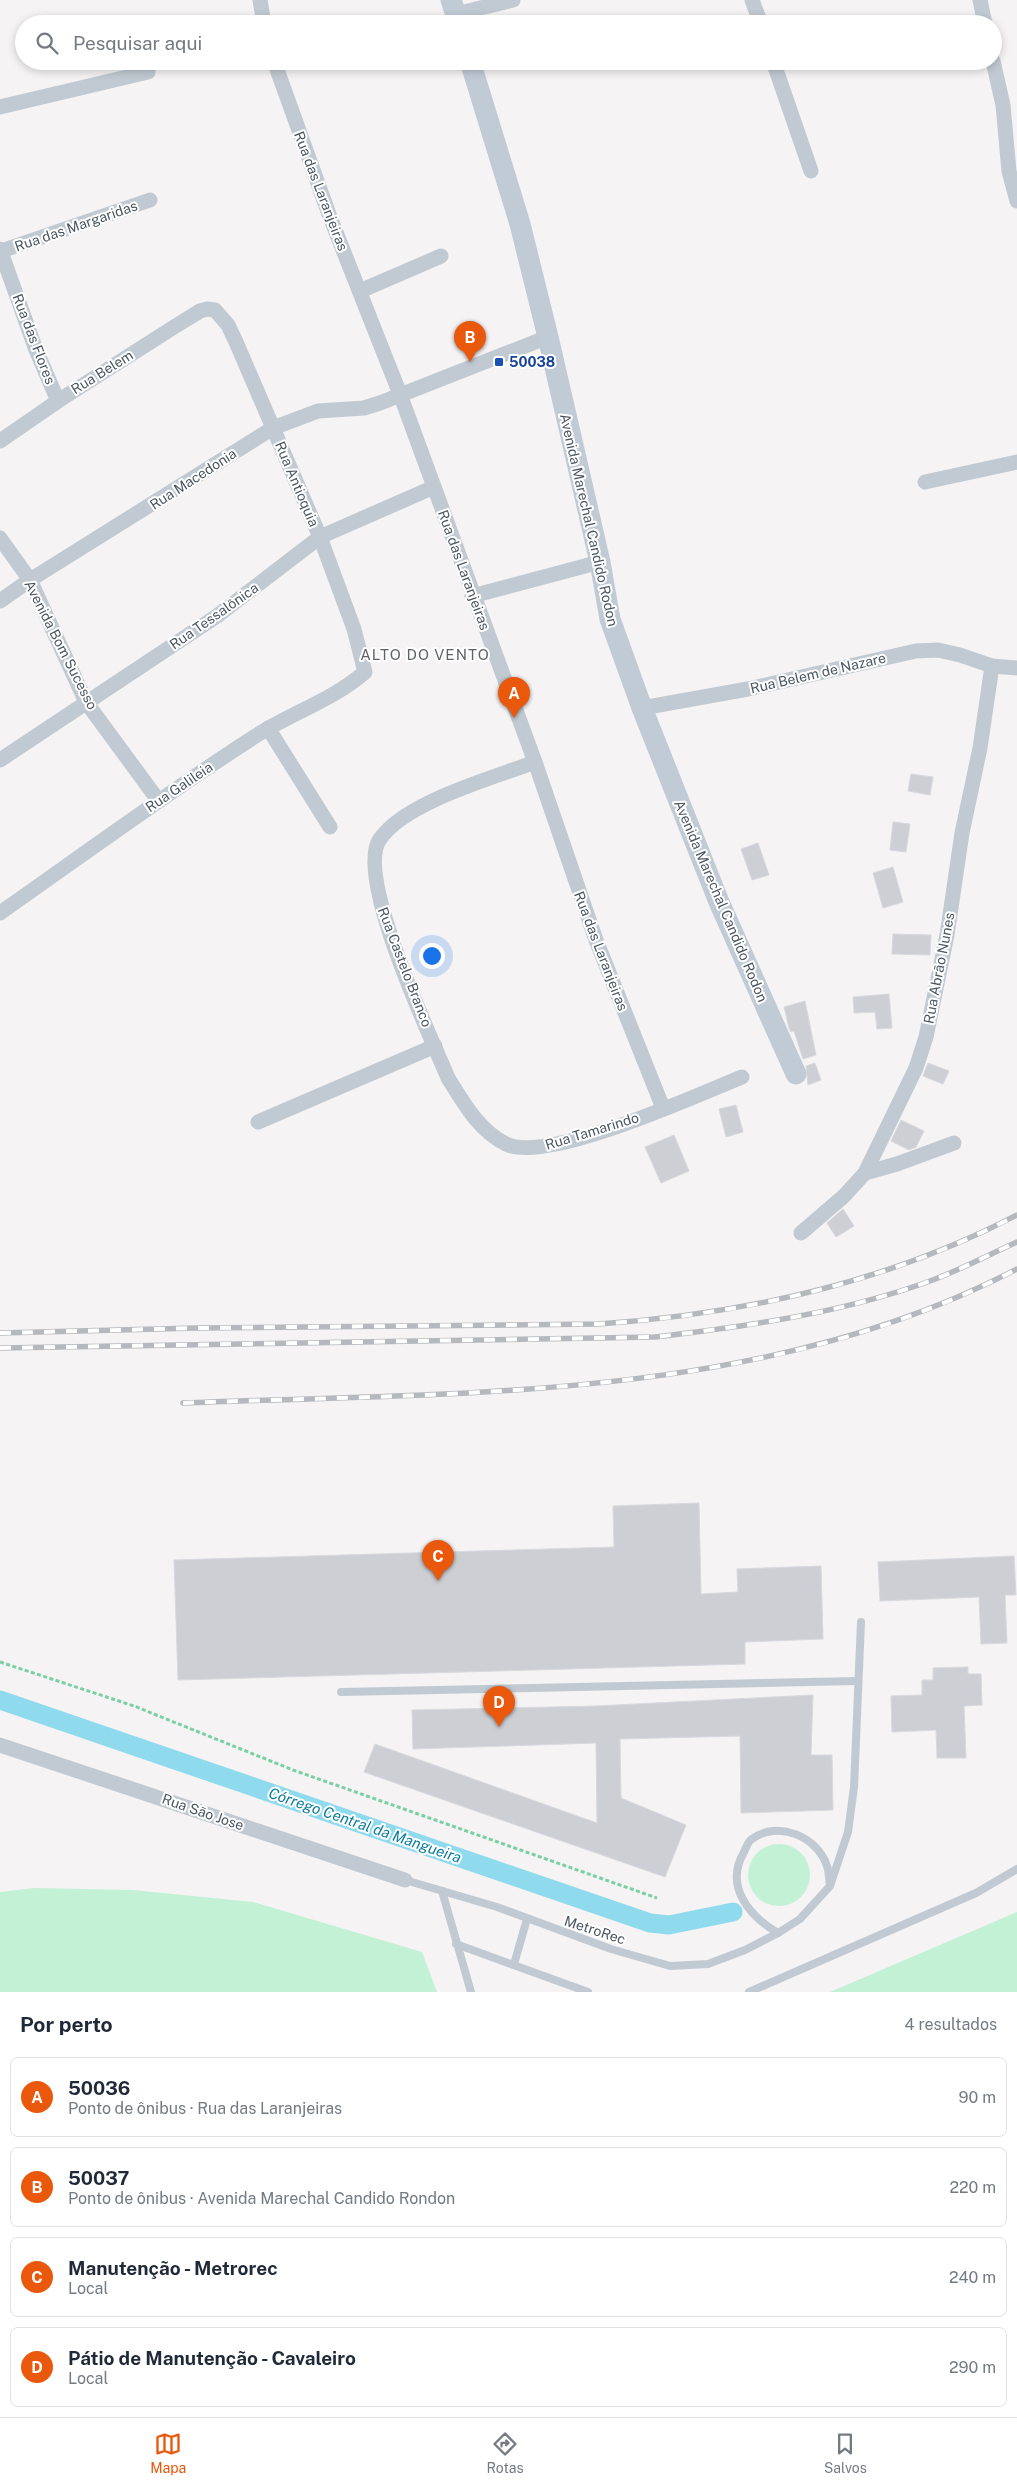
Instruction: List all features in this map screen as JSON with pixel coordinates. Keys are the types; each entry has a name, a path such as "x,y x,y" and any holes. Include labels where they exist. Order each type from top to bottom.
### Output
{"street":[{"path":"260,0 262,15"},
{"path":"455,13 513,0"},
{"path":"752,0 757,15"},
{"path":"980,0 983,15"},
{"name":"Rua das Laranjeiras","path":"277,70 326,208 400,394 472,596 535,762 596,940 663,1108"},
{"name":"Avenida Marechal Candido Rodon","path":"473,70 520,224 600,562 610,619 642,708 719,902 796,1074"},
{"path":"776,70 811,171"},
{"path":"995,70 1003,105 1009,171 1017,201"},
{"path":"0,107 148,72"},
{"name":"Rua das Margaridas","path":"0,250 150,200"},
{"name":"Rua das Flores","path":"0,250 36,350 58,401"},
{"path":"360,291 441,256"},
{"name":"Rua Belem","path":"0,441 58,401 174,327 208,309"},
{"name":"Rua Antioquia","path":"208,309 220,314 228,326 273,428 320,537 354,629 366,672"},
{"name":"Rua Macedonia","path":"0,601 30,580 273,428 318,411 364,408 548,337"},
{"path":"924,482 1017,462"},
{"name":"Rua Tessalônica","path":"0,760 216,616 320,537 434,487"},
{"name":"Avenida Bom Sucesso","path":"0,538 30,580 86,702 158,800"},
{"path":"472,596 600,562"},
{"name":"Rua Belem de Nazare","path":"642,708 756,687 916,651 938,650 992,666 1017,668"},
{"name":"Rua Abrão Nunes","path":"801,1233 844,1196 865,1173 916,1068 926,1037 947,935 962,833 980,748 992,666"},
{"name":"Rua Galileia","path":"0,913 158,800 268,728 346,686 366,672"},
{"path":"268,728 330,827"},
{"name":"Rua Castelo Branco","path":"492,1135 475,1119 448,1078 381,909 373,858 379,839 396,822 438,798 535,762"},
{"path":"258,1122 435,1046"},
{"name":"Rua Tamarindo","path":"492,1135 506,1144 520,1148 542,1147 612,1127 742,1078"},
{"path":"865,1173 897,1164 954,1143"},
{"name":"Rua São Jose","path":"0,1744 405,1880"}],"lane":[{"name":"MetroRec","path":"405,1880 527,1919 611,1949 670,1966 708,1964 745,1950 778,1933 800,1919 830,1886 848,1832 854,1787 861,1622"},
{"path":"341,1692 857,1681"},
{"path":"778,1933 759,1922 747,1908 738,1884 738,1862 751,1839 775,1830 800,1834 818,1850 827,1866 830,1886"},
{"path":"749,1992 976,1893 1017,1869"},
{"path":"442,1891 471,1992"},
{"path":"514,1964 527,1919"},
{"path":"456,1944 588,1992"}],"path":[{"path":"0,1662 134,1706 293,1770 657,1898"}],"green space":[{"path":"779,1844 791,1846 801,1853 808,1863 810,1875 808,1887 801,1897 791,1904 779,1906 767,1904 757,1897 750,1887 748,1875 750,1863 757,1853 767,1846"},
{"path":"35,1888 133,1890 253,1902 422,1952 437,1992 0,1992 0,1892"},
{"path":"1017,1912 1017,1992 830,1992"}],"building":[{"path":"911,774 933,777 930,795 908,791"},
{"path":"893,822 910,824 906,852 890,850"},
{"path":"758,843 769,875 752,880 741,849"},
{"path":"893,867 903,902 883,908 873,873"},
{"path":"893,934 931,935 930,955 892,954"},
{"path":"889,994 892,1028 877,1029 875,1012 854,1013 853,997"},
{"path":"805,1001 816,1055 803,1059 794,1031 791,1032 789,1028 784,1007"},
{"path":"815,1063 821,1080 808,1085 806,1066"},
{"path":"928,1063 949,1071 943,1084 923,1076"},
{"path":"736,1105 743,1132 726,1137 719,1109"},
{"path":"901,1120 924,1131 916,1147 909,1150 891,1141"},
{"path":"674,1135 689,1171 661,1183 645,1147"},
{"path":"843,1209 854,1226 836,1237 827,1223"},
{"path":"699,1503 701,1594 738,1592 737,1569 821,1566 823,1639 745,1642 745,1664 178,1680 174,1560 614,1547 613,1506"},
{"path":"1014,1556 1016,1595 1005,1595 1007,1643 981,1644 979,1597 880,1601 878,1562"},
{"path":"968,1667 968,1674 981,1674 982,1705 964,1706 966,1758 937,1758 936,1730 892,1732 891,1696 922,1695 922,1680 933,1680 933,1668"},
{"path":"813,1695 811,1755 832,1755 833,1810 741,1813 740,1736 620,1739 621,1798 686,1825 665,1877 364,1772 375,1744 597,1823 596,1743 413,1749 412,1710 596,1706"}],"waterway":[{"name":"Córrego Central da Mangueira","path":"0,1700 650,1923 669,1925 733,1912"}],"railway":[{"path":"0,1333 197,1328 599,1324 653,1319 761,1303 866,1277 968,1239 1017,1215"},
{"path":"0,1348 655,1337 760,1323 863,1302 941,1277 1017,1242"},
{"path":"183,1403 503,1391 609,1382 715,1367 818,1344 919,1312 1017,1269"}],"place":[{"name":"50037","path":"470,362"},
{"name":"50038","path":"499,362"},
{"name":"50036","path":"514,718"},
{"name":"Manutenção - Metrorec","path":"438,1581"},
{"name":"Pátio de Manutenção - Cavaleiro","path":"499,1727"}],"district":[{"name":"ALTO DO VENTO","path":"425,654"}]}
